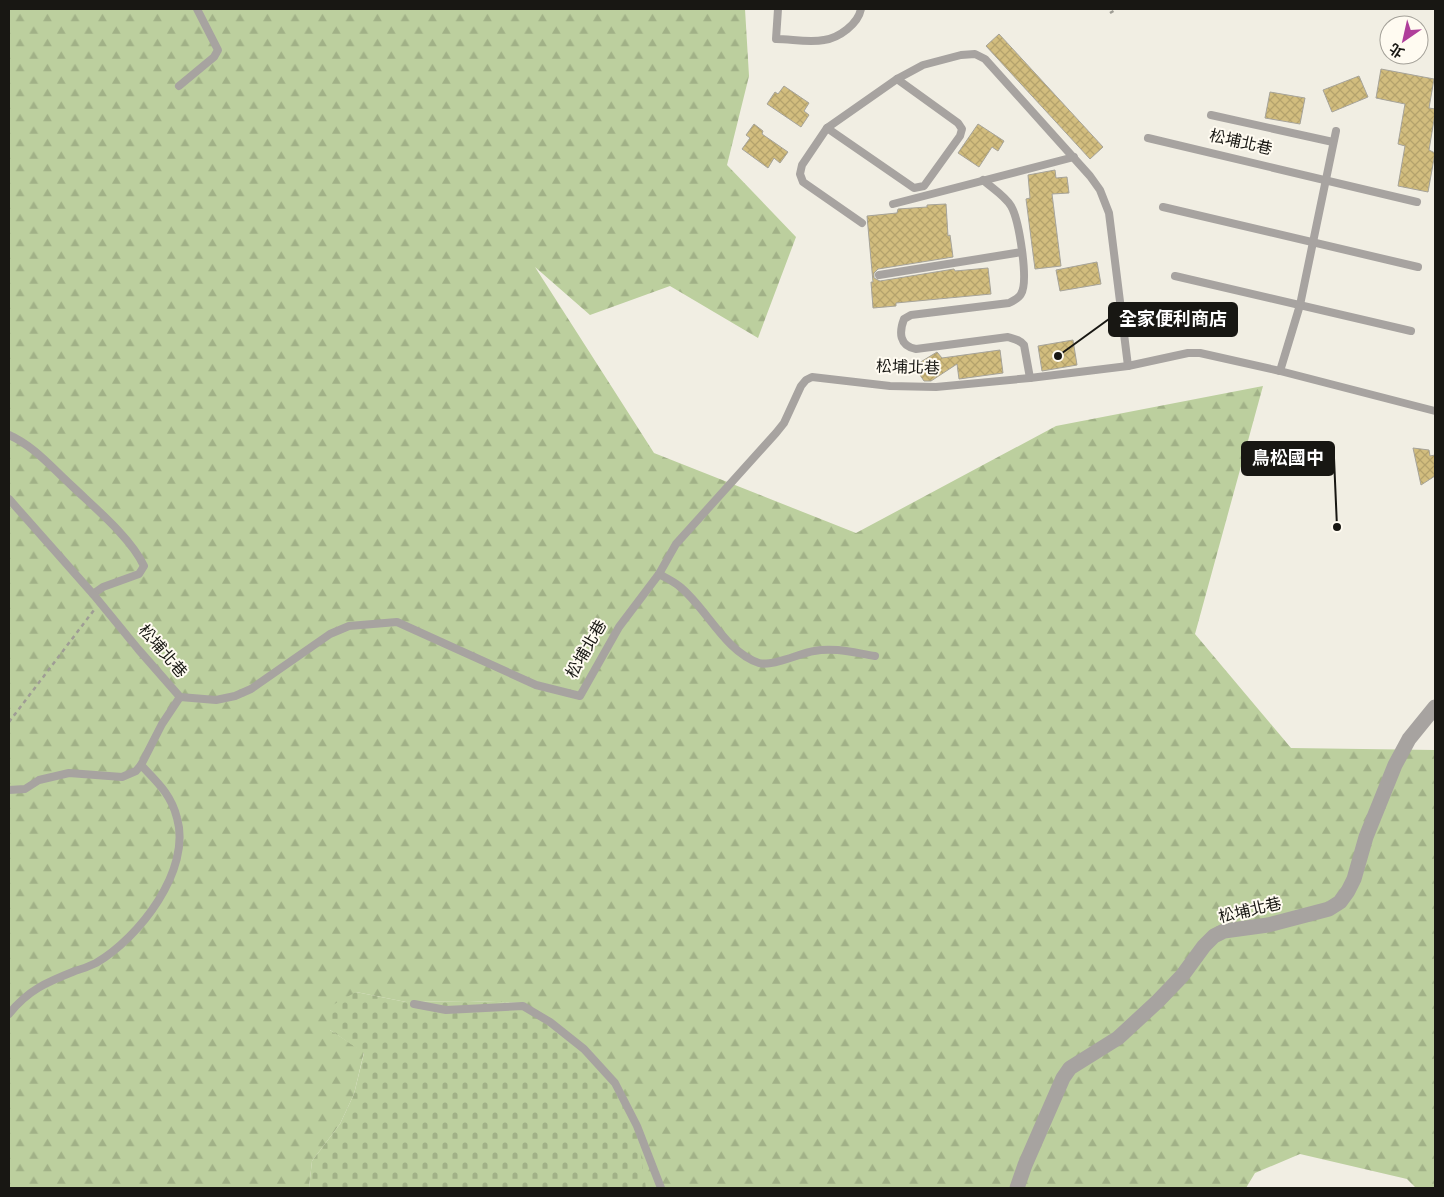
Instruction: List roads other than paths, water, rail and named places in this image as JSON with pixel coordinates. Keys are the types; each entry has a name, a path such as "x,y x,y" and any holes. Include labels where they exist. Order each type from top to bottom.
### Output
{"street":[{"name":"松埔北巷","path":"1017,1188 1063,1078 1070,1068 1118,1038 1182,976 1204,946 1214,936 1224,932 1268,925 1329,909 1340,902 1354,879 1366,837 1395,765 1410,739 1435,707"}],"lane":[{"path":"179,86 214,57 218,50 197,9"},
{"path":"778,9 776,39 823,40 832,38 852,26 861,9"},
{"path":"862,223 803,182 800,174 802,165 827,128 897,79 923,66 960,55 975,54 985,59 1090,176 1100,190 1109,213 1128,366"},
{"path":"827,128 914,188 924,186 960,136 962,129 958,123 897,79"},
{"name":"松埔北巷","path":"1211,115 1333,142"},
{"path":"1280,371 1300,305 1336,131"},
{"name":"松埔北巷","path":"1148,138 1417,202"},
{"path":"893,204 1074,158"},
{"name":"松埔北巷","path":"983,180 1011,205 1014,213 1022,252 1024,279 1020,296 1009,303 911,315 904,319 900,336 904,344 909,348 916,349 1015,338 1024,345 1030,378"},
{"path":"1163,207 1418,267"},
{"path":"879,275 1022,252"},
{"path":"1175,276 1412,331"},
{"name":"松埔北巷","path":"9,499 180,697 216,700 235,696 251,689 330,634 349,626 397,622 536,686 580,696 619,627 659,574 676,544 776,433 784,423 801,386 812,377 890,386 936,387 1128,366 1188,352 1280,371 1435,411"},
{"path":"9,436 31,448 107,520 140,556 144,566 140,574 103,586 93,594"},
{"path":"659,574 679,586 732,645 748,658 761,664 815,650 833,649 875,656"},
{"path":"9,790 25,789 39,780 69,773 122,777 136,771 162,724 180,697"},
{"path":"9,1014 20,1000 41,985 95,963 119,947 141,925 159,900 175,865 181,840 178,818 166,791 141,765"},
{"path":"414,1004 446,1010 523,1006 550,1022 584,1049 615,1083 637,1126 661,1188"}],"place":[{"name":"全家便利商店","path":"1058,356"},
{"name":"鳥松國中","path":"1337,527"}]}
